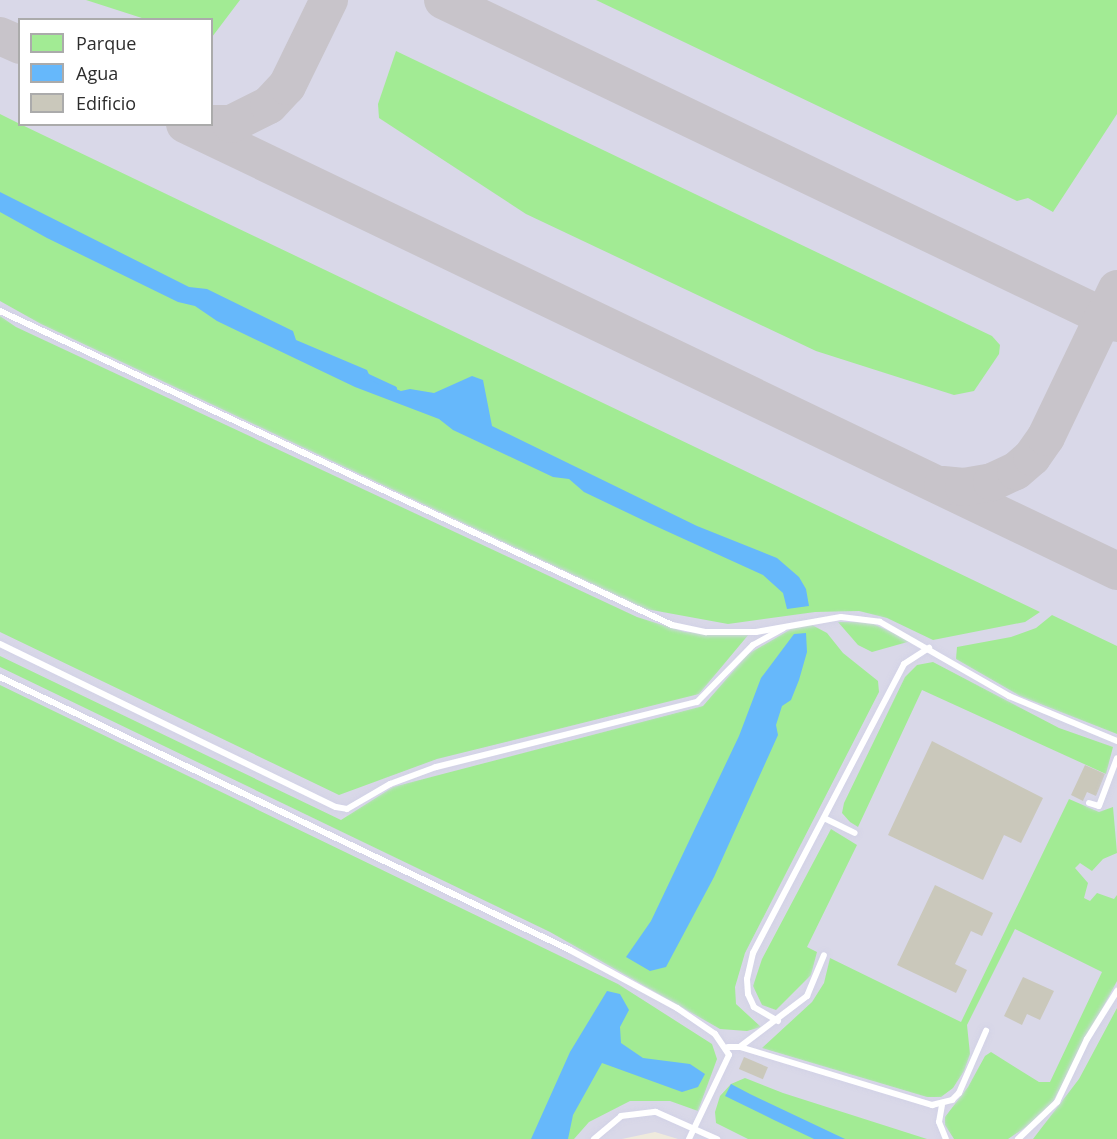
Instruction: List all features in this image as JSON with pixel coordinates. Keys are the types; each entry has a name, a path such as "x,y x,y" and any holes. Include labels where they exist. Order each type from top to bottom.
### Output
{"lane":[{"path":"0,311 240,427 672,625 706,632 756,632 804,621 841,617 880,622 929,648 1009,696 1117,741"},
{"path":"0,644 336,807 347,809 390,784 436,767 697,702 753,645 804,621"},
{"path":"778,1021 754,1007 747,979 753,953 904,664 929,648"},
{"path":"0,677 570,950 677,1008 716,1034 728,1047 729,1055 697,1129 689,1139"},
{"path":"1089,803 1099,806 1103,800 1117,758"},
{"path":"824,818 855,833"},
{"path":"740,1047 778,1021 807,996 824,955"},
{"path":"1018,1139 1057,1102 1087,1040 1117,992"},
{"path":"728,1047 740,1047 823,1074 932,1105 942,1105 959,1093 986,1031"},
{"path":"942,1105 939,1122 946,1139"},
{"path":"594,1139 621,1116 635,1112 656,1112 717,1139"}],"shaded area":[{"path":"0,0 1117,0 1117,1139 678,1139 655,1132 622,1139 0,1139"}],"green space":[{"path":"86,0 240,0 213,36 213,18 142,18"},
{"path":"596,0 1117,0 1117,114 1053,212 1028,198 1017,201"},
{"path":"396,51 992,336 1000,345 999,354 974,391 954,395 816,351 526,214 379,118 378,104"},
{"path":"0,114 18,123 18,126 25,126 1040,612 1025,622 933,640 887,618 859,611 815,612 728,624 646,609 41,324 0,301"},
{"path":"0,316 16,327 637,617 685,632 749,634 699,694 437,759 339,795 0,632"},
{"path":"1052,615 1117,646 1117,734 1020,696 956,659 957,647 1011,637 1036,628"},
{"path":"838,622 869,622 911,641 872,652 858,645"},
{"path":"798,625 812,625 827,633 843,653 878,681 879,692 745,953 735,987 736,1004 761,1027 747,1031 720,1029 550,932 0,667 0,656 341,820 393,787 703,706 748,654"},
{"path":"933,662 1059,728 1113,747 1106,774 922,690 858,827 850,822 842,813 844,803 905,677 917,665"},
{"path":"0,685 618,984 712,1044 717,1059 698,1111 670,1101 630,1101 589,1122 574,1139 0,1139"},
{"path":"1069,799 1099,812 1113,807 1117,853 1103,859 1092,871 1080,863 1075,868 1088,883 1084,898 1090,901 1097,893 1114,899 1117,895 1117,981 1047,1113 1008,1139 954,1139 945,1125 945,1117 968,1087 985,1056 991,1052 1039,1082 1050,1082 1102,972 1015,929 967,1025 970,1054 964,1071 953,1088 941,1097 927,1097 762,1048 812,1002 824,983 830,958 961,1022"},
{"path":"831,829 857,845 807,947 817,952 811,975 776,1010 762,1005 753,986 762,959"},
{"path":"1117,1008 1117,1139 1033,1139 1079,1079"},
{"path":"745,1078 783,1093 927,1139 748,1139 716,1123 715,1112 720,1096 731,1084"}],"water":[{"path":"0,192 189,287 207,289 293,331 296,340 367,370 371,379 401,391 410,389 434,393 472,376 483,380 492,426 697,526 777,558 799,577 806,589 809,606 787,609 783,593 763,575 584,492 569,479 553,477 453,430 439,419 355,387 217,321 195,306 178,302 47,238 0,212"},
{"path":"806,633 807,652 799,680 791,700 782,706 776,725 778,735 714,877 666,967 650,971 626,957 651,921 739,736 761,678 794,634"},
{"path":"607,991 620,994 629,1010 620,1027 621,1043 643,1058 690,1064 705,1074 698,1087 682,1092 602,1063 573,1115 568,1139 531,1139 570,1052"},
{"path":"731,1084 845,1139 814,1139 774,1120 725,1096"}],"building":[{"path":"932,741 1043,798 1021,843 1004,835 983,880 888,835"},
{"path":"1085,765 1105,774 1096,796 1087,792 1083,801 1071,795"},
{"path":"935,885 993,913 982,936 971,931 955,964 967,970 956,993 897,965"},
{"path":"1023,977 1054,991 1040,1020 1027,1014 1022,1025 1004,1016"},
{"path":"744,1057 768,1067 763,1079 739,1069"}],"waterway":[{"path":"366,375 394,388"}],"taxiway":[{"path":"213,124 231,124 269,105 287,86 329,0"},
{"path":"443,0 1117,323"},
{"path":"0,36 18,44"},
{"path":"189,126 1117,571"},
{"path":"943,485 964,487 992,482 1016,471 1032,457 1046,437 1117,289"}]}
